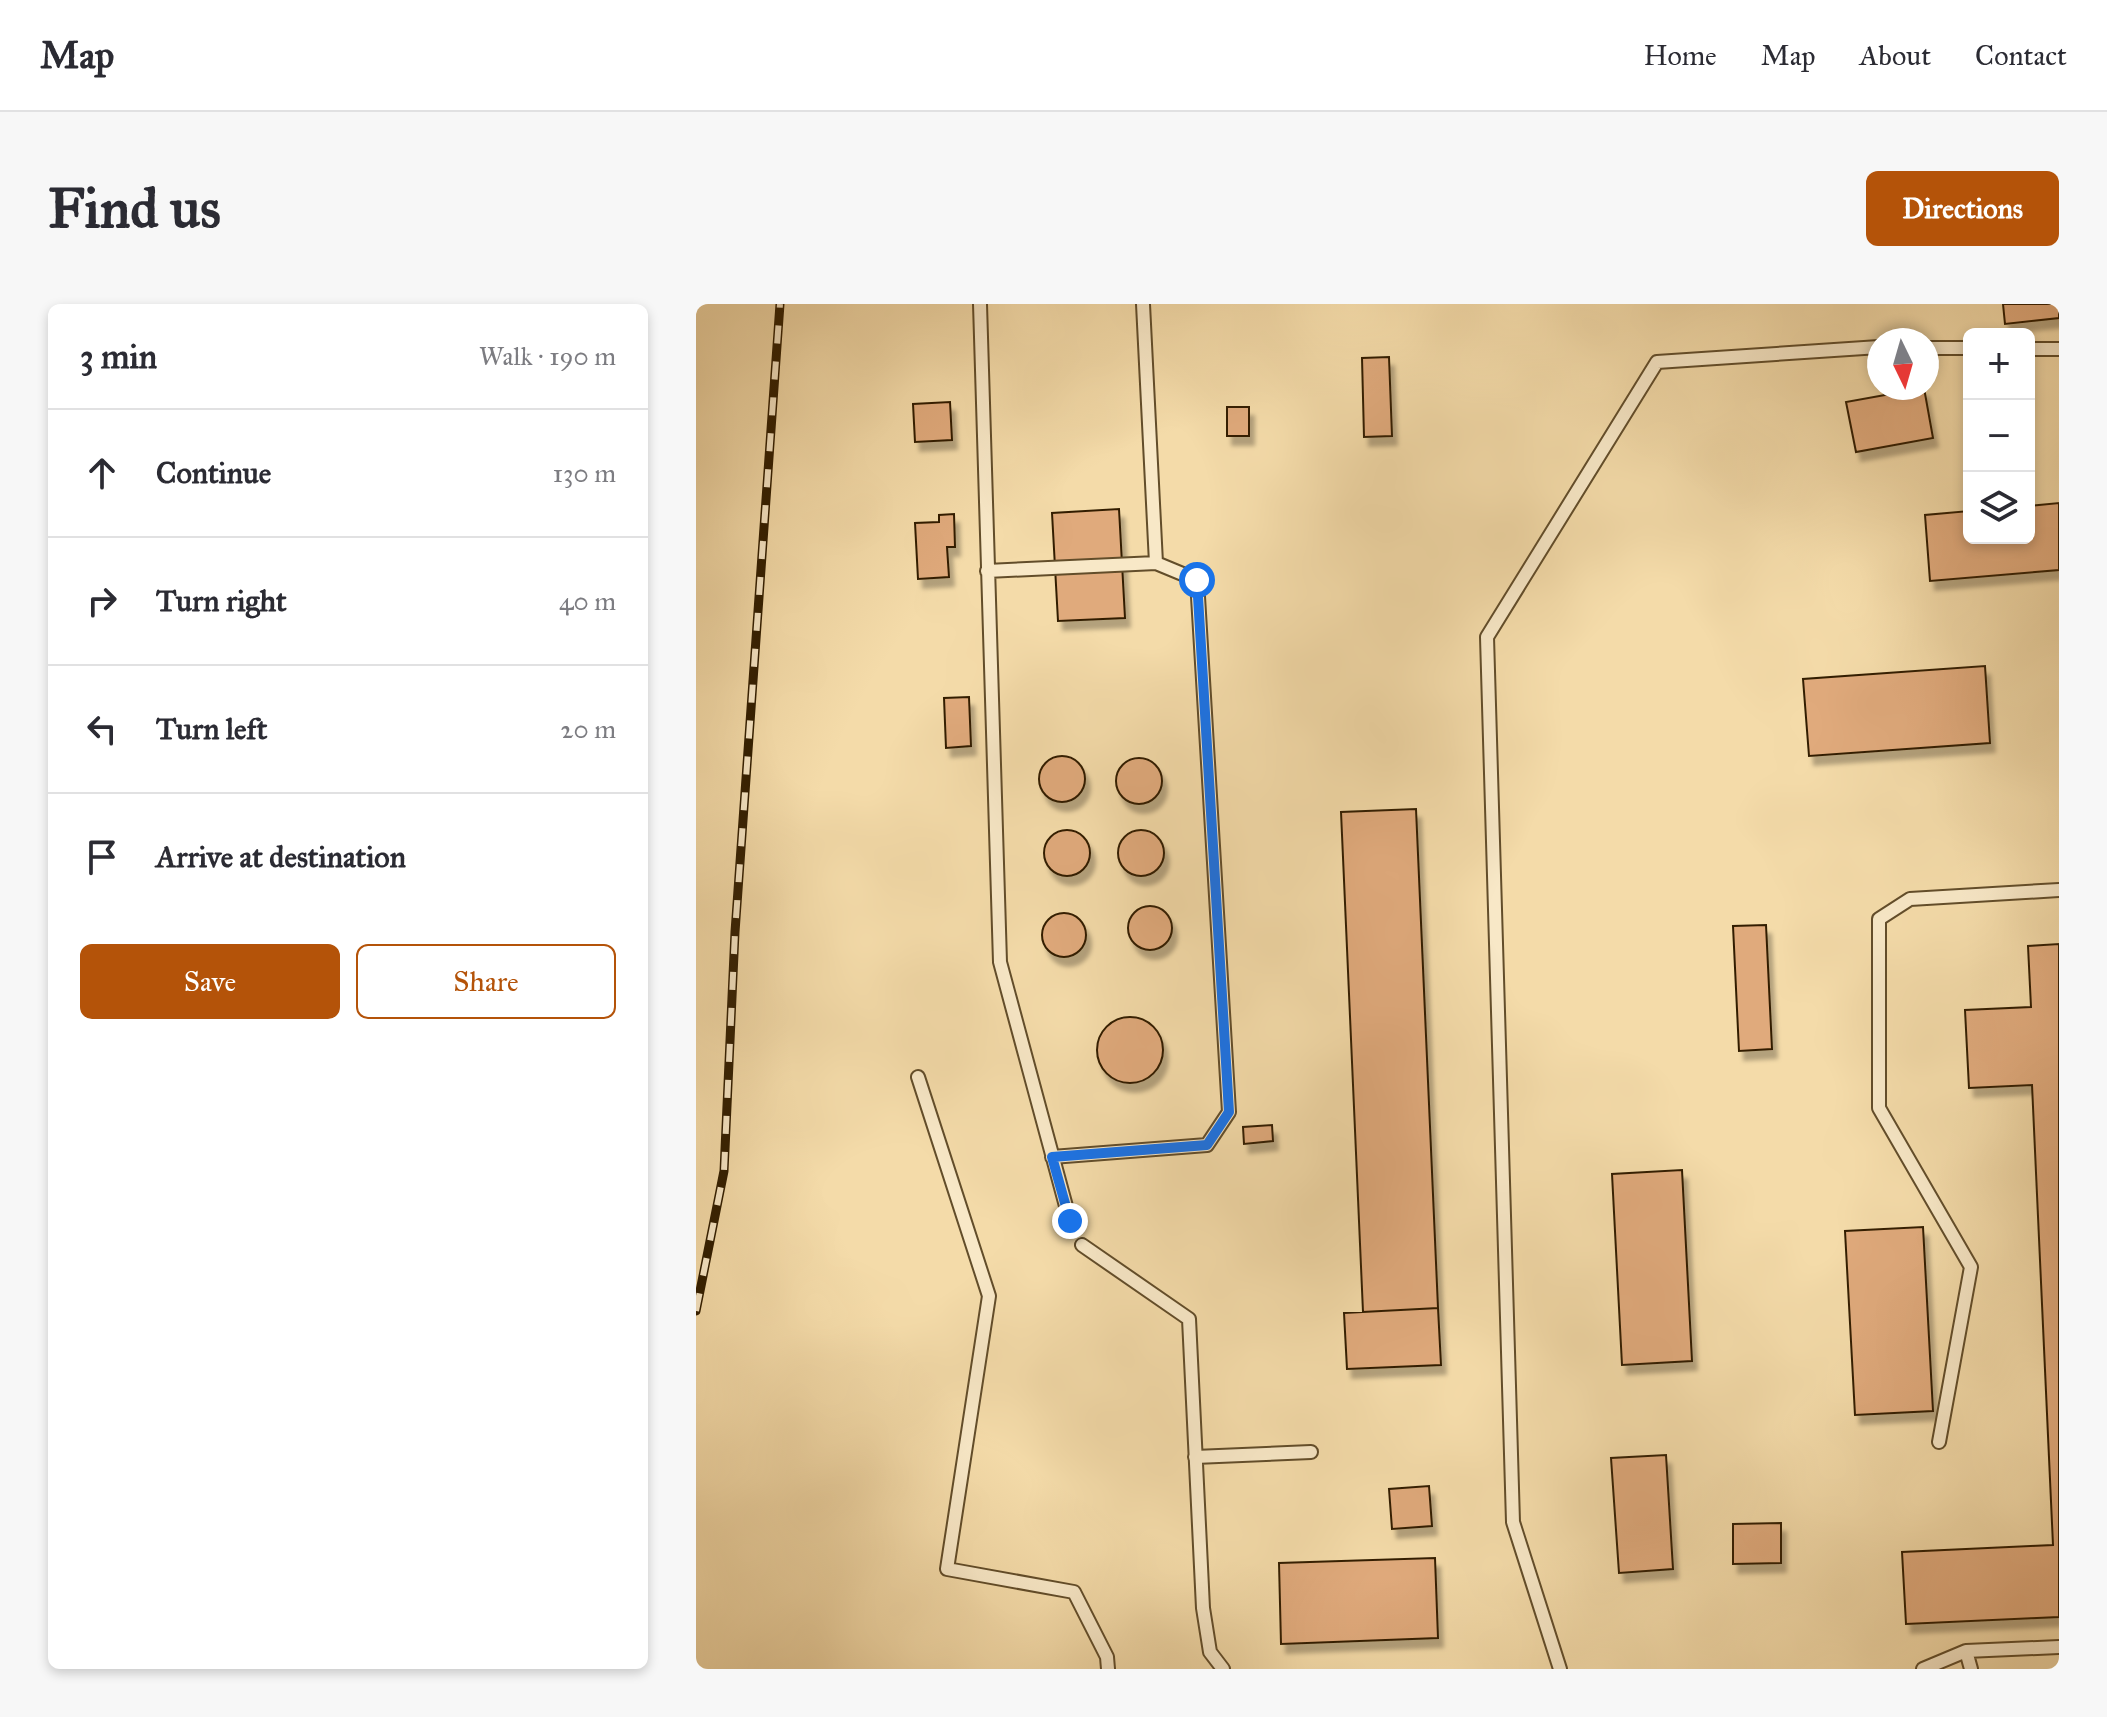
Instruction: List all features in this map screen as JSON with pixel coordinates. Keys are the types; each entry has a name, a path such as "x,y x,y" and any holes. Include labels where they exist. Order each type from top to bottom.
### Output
{"lane":[{"path":"980,304 1000,962 1070,1221"},
{"path":"1143,304 1156,563"},
{"path":"1560,1669 1513,1522 1487,637 1657,362 1867,348"},
{"path":"1939,348 1963,348"},
{"path":"2035,349 2059,349"},
{"path":"987,571 1156,563 1197,580 1229,1112 1207,1145 1052,1157"},
{"path":"1939,1442 1971,1267 1879,1108 1879,919 1910,899 2059,890"},
{"path":"918,1077 989,1296 947,1569 1074,1592 1107,1657 1108,1669"},
{"path":"1082,1245 1189,1319 1203,1608 1210,1652 1223,1669"},
{"path":"1195,1457 1311,1452"},
{"path":"1923,1669 1966,1651 2059,1647"},
{"path":"1966,1651 1971,1669"}],"building":[{"path":"2003,304 2059,304 2059,318 2005,324"},
{"path":"1389,357 1392,436 1364,437 1362,358"},
{"path":"1867,398 1926,400 1933,438 1856,452 1846,402"},
{"path":"950,402 952,440 915,442 913,404"},
{"path":"1227,407 1249,407 1249,436 1227,436"},
{"path":"2059,503 2059,570 1930,581 1925,515 1963,512 1963,544 2035,544 2035,505"},
{"path":"1119,509 1125,618 1058,621 1052,513"},
{"path":"954,514 955,547 947,547 949,577 918,579 915,523 939,522 939,515"},
{"path":"1985,666 1990,743 1809,756 1803,679"},
{"path":"969,697 971,746 946,748 944,698"},
{"path":"1062,756 1078,763 1085,779 1078,795 1062,802 1046,795 1039,779 1046,763"},
{"path":"1139,758 1155,765 1162,781 1155,797 1139,804 1123,797 1116,781 1123,765"},
{"path":"1416,809 1438,1308 1363,1312 1341,812"},
{"path":"1067,830 1083,837 1090,853 1083,869 1067,876 1051,869 1044,853 1051,837"},
{"path":"1141,830 1157,837 1164,853 1157,869 1141,876 1125,869 1118,853 1125,837"},
{"path":"1150,906 1166,912 1172,928 1166,944 1150,950 1134,944 1128,928 1134,912"},
{"path":"1064,913 1080,919 1086,935 1080,951 1064,957 1048,951 1042,935 1048,919"},
{"path":"1766,925 1772,1049 1739,1051 1733,926"},
{"path":"2059,944 2059,1617 1906,1624 1902,1552 2053,1545 2032,1085 1969,1088 1965,1010 2031,1007 2028,946"},
{"path":"1124,1017 1136,1017 1148,1022 1158,1032 1163,1050 1161,1063 1148,1078 1136,1083 1124,1083 1112,1078 1102,1068 1097,1056 1097,1044 1102,1032 1112,1022"},
{"path":"1272,1125 1273,1141 1244,1144 1243,1127"},
{"path":"1682,1170 1692,1361 1622,1365 1612,1174"},
{"path":"1923,1227 1933,1411 1855,1415 1845,1231"},
{"path":"1438,1308 1441,1365 1347,1369 1344,1313"},
{"path":"1666,1455 1673,1569 1619,1573 1611,1458"},
{"path":"1429,1486 1432,1526 1392,1529 1389,1489"},
{"path":"1781,1523 1781,1563 1733,1564 1733,1524"},
{"path":"1435,1558 1438,1638 1281,1644 1279,1563"}],"railway":[{"path":"696,1311 724,1171 735,932 780,304"}],"route":[{"path":"1070,1221 1052,1157 1207,1145 1229,1112 1197,580"}]}
